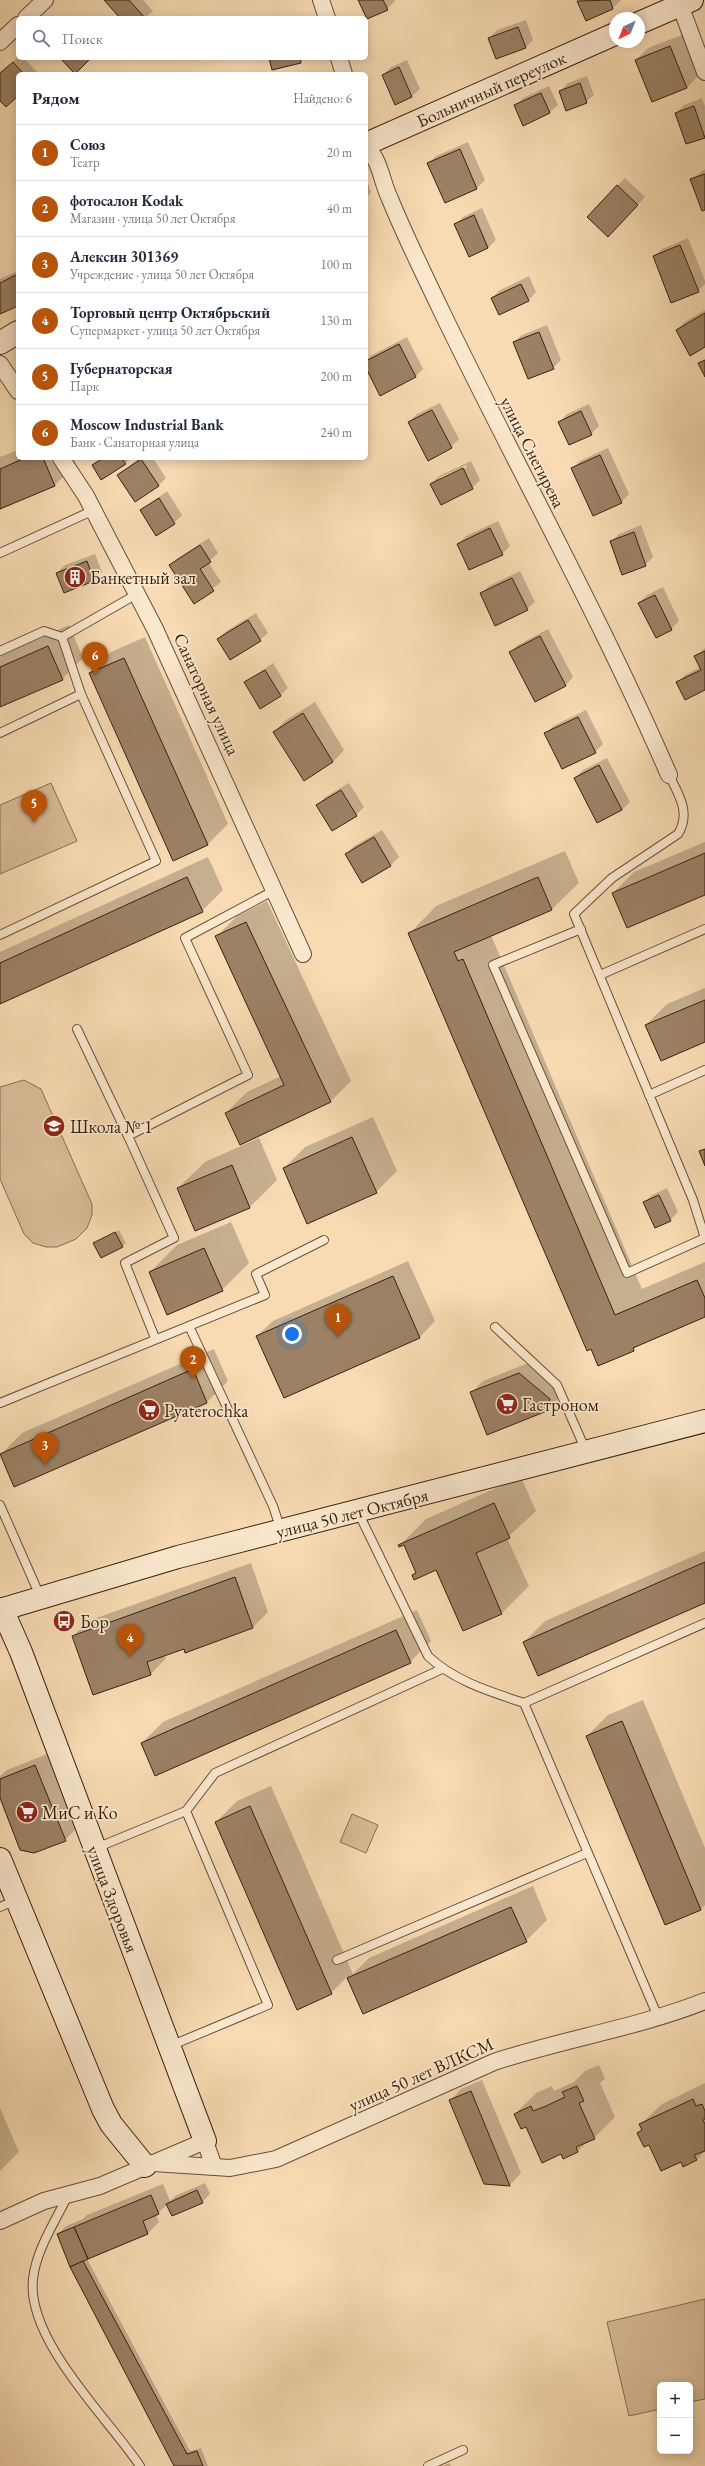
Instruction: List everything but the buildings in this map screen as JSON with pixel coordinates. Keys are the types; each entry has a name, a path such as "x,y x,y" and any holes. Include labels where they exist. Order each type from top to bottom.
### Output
{"street":[{"path":"28,16 45,0"},
{"path":"321,0 326,16"},
{"path":"645,20 686,3 705,72"},
{"path":"0,42 16,27"},
{"name":"Больничный переулок","path":"368,144 609,37"},
{"path":"340,60 343,72"},
{"name":"улица Снегирева","path":"368,147 377,157 389,198 484,401 634,695 670,774"},
{"path":"0,343 16,333"},
{"path":"0,364 16,388"},
{"name":"Санаторная улица","path":"62,460 94,510 137,594 275,890 303,954"},
{"name":"улица 50 лет Октября","path":"1,1609 178,1556 586,1453 705,1421"},
{"name":"улица Здоровья","path":"1,1609 21,1652 214,2167"},
{"path":"0,1859 8,1904 103,2109 111,2124 149,2164"},
{"name":"улица 50 лет ВЛКСМ","path":"149,2164 214,2167 249,2166 276,2159 494,2062 531,2050 658,2017 705,2001"},
{"name":"улица 50 лет ВЛКСМ","path":"0,2221 44,2201 100,2186 205,2141"}],"lane":[{"path":"0,553 94,510"},
{"path":"0,650 44,631 62,637 137,594"},
{"path":"0,935 156,861 81,694 62,637"},
{"path":"0,733 81,694"},
{"path":"581,929 493,965 627,1273 705,1238 702,1215 649,1095 581,929 574,914 612,878 668,843 678,834 684,824 682,800 670,774"},
{"path":"128,1136 248,1075 185,938 275,890"},
{"path":"600,975 705,929"},
{"path":"77,1029 128,1136 174,1238 125,1263 155,1338"},
{"path":"649,1095 705,1070"},
{"path":"0,1403 265,1294 256,1274 324,1240"},
{"path":"190,1326 273,1506 281,1531"},
{"path":"495,1327 557,1385 586,1453"},
{"path":"0,1505 41,1597"},
{"path":"358,1511 428,1656 442,1669 492,1692 524,1703 705,1623"},
{"path":"94,1849 186,1811 215,1774 442,1669"},
{"path":"524,1703 658,2017"},
{"path":"169,2046 268,2005 186,1811"},
{"path":"337,1960 587,1853"},
{"path":"68,2195 37,2259 33,2280 38,2317 65,2368 140,2466"},
{"path":"428,2466 463,2450"}],"shaded area":[{"path":"51,783 77,841 0,874 0,805"},
{"path":"24,1080 41,1089 92,1204 92,1215 87,1228 76,1239 57,1247 46,1247 33,1243 24,1234 0,1179 0,1087"},
{"path":"352,1814 378,1825 366,1853 340,1842"},
{"path":"705,2299 705,2399 693,2401 693,2382 657,2382 657,2410 629,2416 607,2322"}],"place":[{"name":"Банкетный зал","path":"75,577"},
{"name":"Moscow Industrial Bank","path":"95,675"},
{"name":"Губернаторская","path":"34,823"},
{"name":"Школа № 1","path":"54,1126"},
{"name":"Союз","path":"338,1337"},
{"name":"фотосалон Kodak","path":"193,1379"},
{"name":"Гастроном","path":"507,1404"},
{"name":"Pyaterochka","path":"149,1410"},
{"name":"Алексин 301369","path":"45,1465"},
{"name":"Бор","path":"64,1621"},
{"name":"Торговый центр Октябрьский","path":"130,1657"},
{"name":"МиС и Ко","path":"27,1812"}]}
